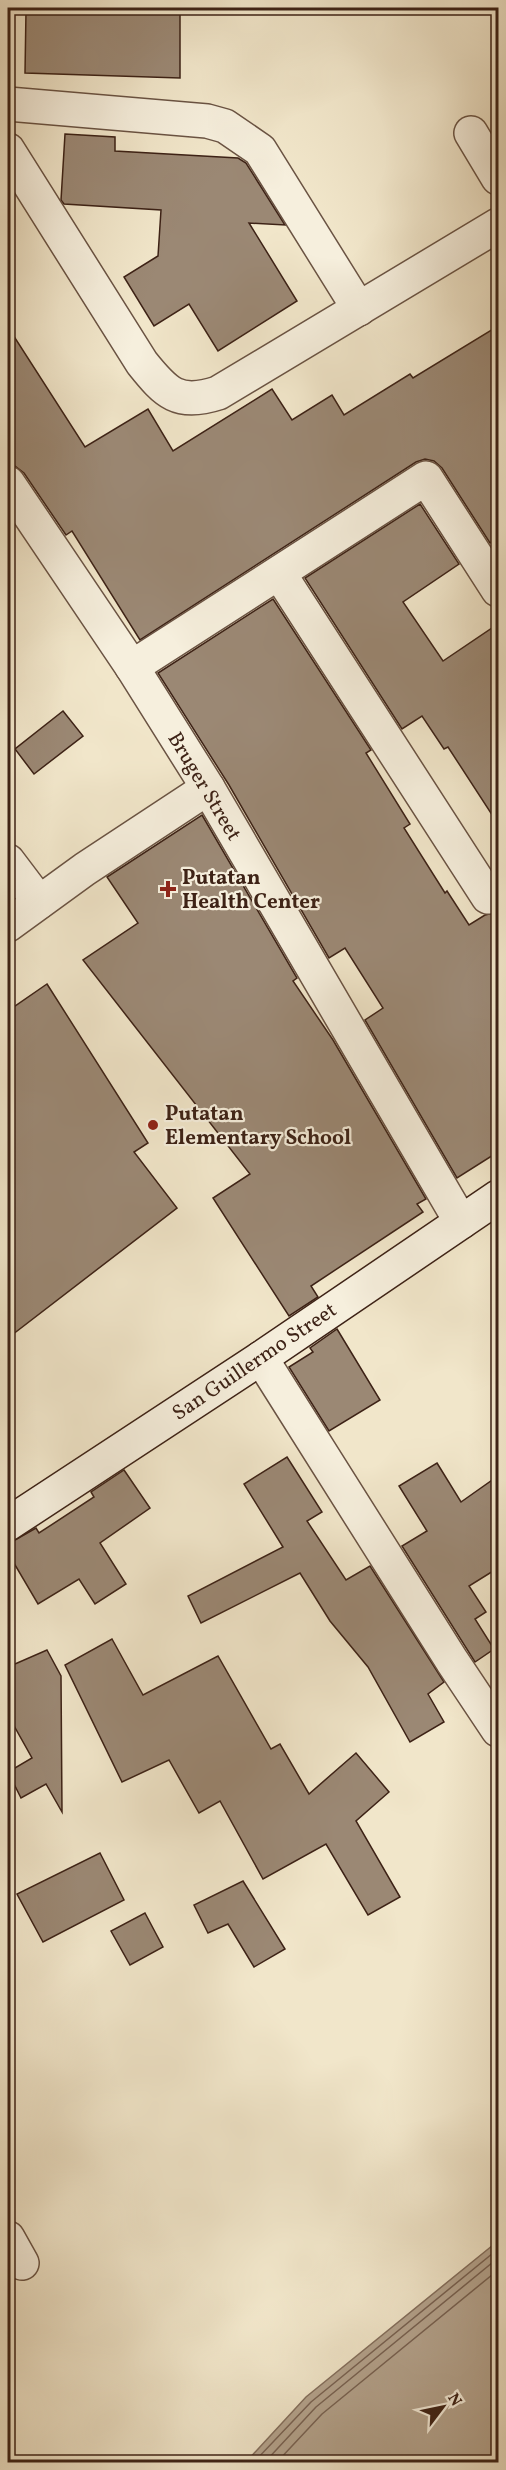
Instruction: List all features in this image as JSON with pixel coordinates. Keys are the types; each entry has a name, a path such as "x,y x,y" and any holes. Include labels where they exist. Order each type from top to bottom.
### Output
{"street":[{"path":"8,104 207,121 225,126 260,150 359,309"},
{"path":"471,133 498,178"},
{"path":"8,150 142,363 161,387 181,398 199,399 218,393 498,225"},
{"path":"132,667 426,477 498,590"},
{"name":"Bruger Street","path":"8,483 132,667 208,788 461,1222"},
{"path":"279,573 488,897 498,890"},
{"path":"8,925 208,788"},
{"path":"8,861 39,902"},
{"name":"San Guillermo Street","path":"8,1524 261,1358 498,1197"},
{"path":"261,1358 498,1730"}],"water":[{"path":"498,2241 498,2462 246,2462 306,2397"}],"building":[{"path":"26,11 180,13 180,78 25,73"},
{"path":"65,134 115,137 115,151 238,158 246,163 285,225 249,223 297,301 218,351 189,304 154,326 124,277 158,256 161,210 64,204 61,200"},
{"path":"498,326 498,538 490,543 442,468 434,461 425,459 416,462 140,640 72,531 66,535 8,453 8,327 85,447 148,409 173,451 272,389 292,420 332,395 344,415 410,374 413,378"},
{"path":"420,504 459,564 403,602 443,661 498,624 498,824 448,747 444,749 422,716 402,729 305,578"},
{"path":"273,599 371,750 366,753 410,824 404,828 445,893 447,891 469,925 485,915 498,912 498,1152 457,1178 365,1020 383,1008 345,948 329,958 229,785 158,673"},
{"path":"63,711 83,736 34,774 15,749"},
{"path":"202,815 297,978 293,981 333,1040 426,1199 417,1204 423,1212 311,1286 318,1297 289,1316 213,1198 250,1174 83,960 138,923 107,877"},
{"path":"47,984 148,1143 134,1152 177,1208 8,1338 8,1011"},
{"path":"337,1329 380,1400 329,1431 289,1367 313,1352 310,1348"},
{"path":"287,1457 322,1512 307,1521 346,1580 370,1566 444,1682 428,1694 444,1722 410,1742 368,1667 330,1621 300,1573 201,1623 188,1596 283,1547 244,1484"},
{"path":"437,1463 461,1502 498,1476 498,1568 469,1586 486,1612 475,1619 494,1649 475,1662 402,1546 427,1531 399,1486"},
{"path":"124,1470 150,1508 100,1543 126,1584 95,1604 79,1579 38,1604 8,1553 8,1544 36,1528 39,1533 94,1497 91,1492"},
{"path":"112,1639 143,1695 218,1656 271,1749 280,1744 309,1794 356,1753 389,1792 356,1821 400,1897 368,1915 326,1844 263,1879 220,1801 199,1813 169,1760 122,1782 65,1665"},
{"path":"47,1650 61,1676 62,1812 46,1784 21,1798 8,1772 32,1758 8,1715 8,1667"},
{"path":"100,1853 124,1900 43,1942 17,1894"},
{"path":"243,1881 285,1949 254,1967 228,1924 208,1933 194,1905"},
{"path":"145,1913 163,1947 130,1965 111,1931"}],"place":[{"name":"Putatan Health Center","path":"168,889"},
{"name":"Putatan Elementary School","path":"153,1125"}]}
